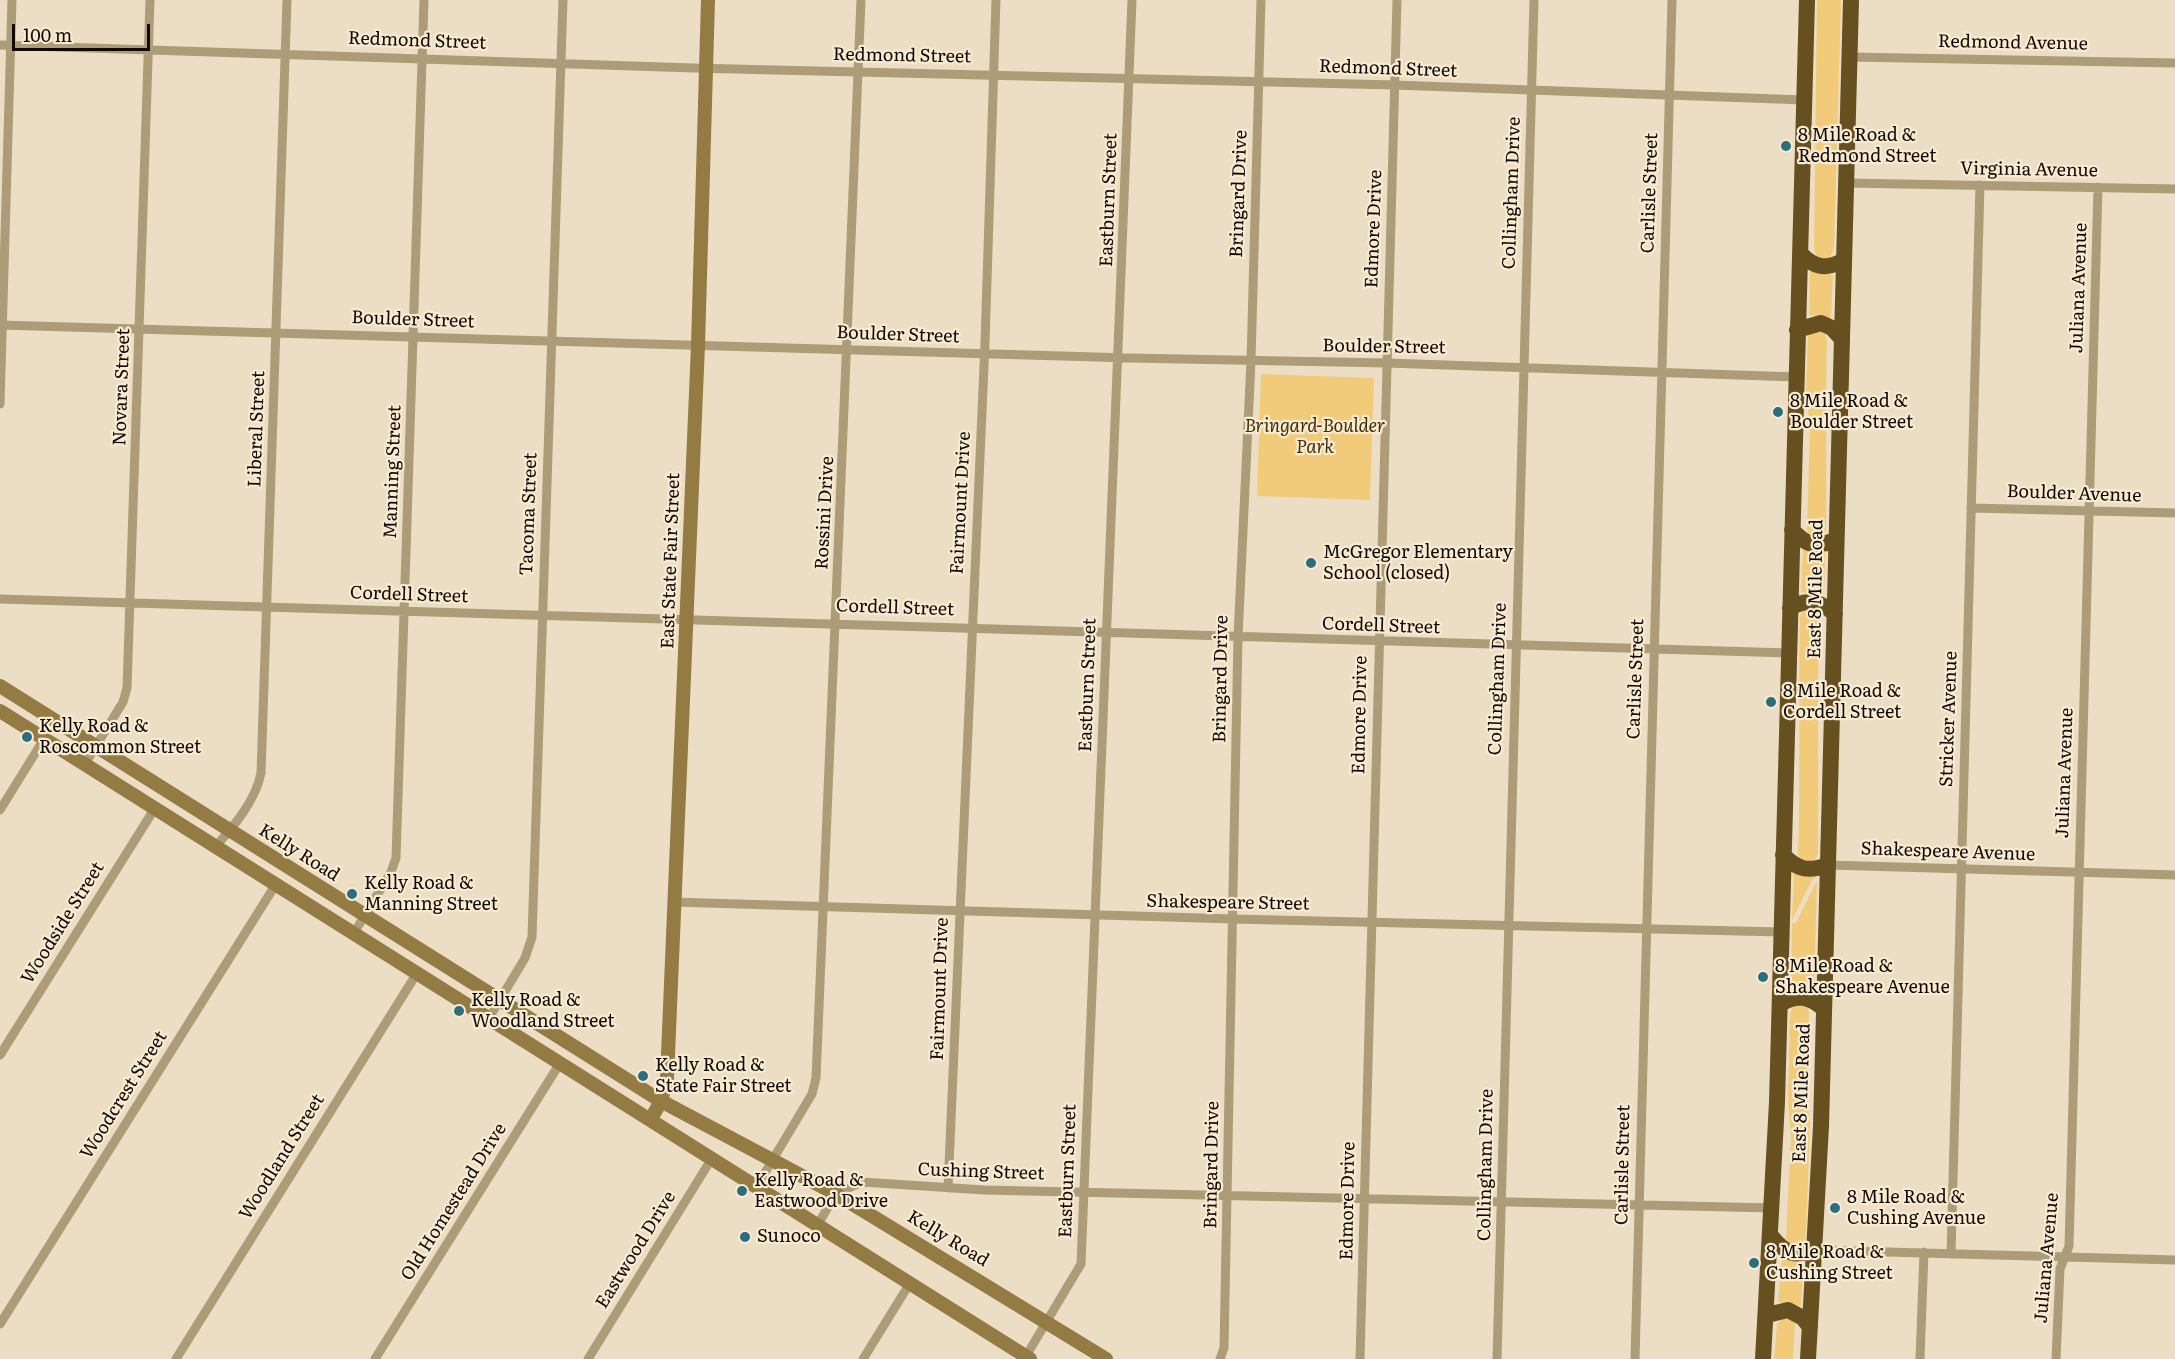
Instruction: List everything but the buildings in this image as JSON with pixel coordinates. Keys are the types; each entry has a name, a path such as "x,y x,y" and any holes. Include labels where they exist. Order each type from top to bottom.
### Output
{"highway":[{"name":"East 8 Mile Road","path":"1763,1359 1772,1237 1780,1004 1807,0"},
{"name":"East 8 Mile Road","path":"1808,1359 1816,1250 1824,1009 1851,0"},
{"path":"1800,253 1818,267 1831,266 1844,260"},
{"path":"1797,330 1821,322 1832,328 1842,339"},
{"path":"1792,530 1806,543 1815,546 1836,538"},
{"path":"1790,608 1812,601 1834,614"},
{"path":"1783,855 1796,866 1806,870 1828,865"},
{"path":"1780,1004 1802,997 1812,1000 1824,1009"},
{"path":"1772,1237 1782,1249 1791,1254 1816,1250"},
{"path":"1767,1315 1788,1310 1803,1318 1810,1327"}],"street":[{"path":"0,404 12,0"},
{"name":"Novara Street","path":"85,764 126,694 150,0"},
{"name":"Liberal Street","path":"216,846 230,831 257,788 261,773 287,0"},
{"name":"Manning Street","path":"354,933 391,872 396,858 424,0"},
{"name":"Tacoma Street","path":"489,1018 531,942 563,0"},
{"name":"East State Fair Street","path":"651,1119 661,1101 667,1078 698,345 708,0"},
{"name":"Rossini Drive","path":"757,1186 815,1085 849,350 861,0"},
{"name":"Fairmount Drive","path":"948,1188 984,354 996,0"},
{"name":"Eastburn Street","path":"1028,1358 1080,1269 1106,632 1120,358 1132,0"},
{"name":"Bringard Drive","path":"1220,1359 1224,1348 1228,1196 1238,637 1251,361 1261,0"},
{"name":"Edmore Drive","path":"1360,1359 1397,0"},
{"name":"Collingham Drive","path":"1497,1359 1534,0"},
{"name":"Carlisle Street","path":"1635,1359 1672,0"},
{"name":"Redmond Street","path":"0,45 707,68 1394,85 1804,100"},
{"name":"Redmond Avenue","path":"1850,57 2175,63"},
{"name":"Virginia Avenue","path":"1846,183 2175,189"},
{"name":"Stricker Avenue","path":"1951,1254 1980,185"},
{"name":"Juliana Avenue","path":"2056,1359 2060,1269 2069,1246 2098,187"},
{"name":"Boulder Street","path":"1,325 1120,358 1387,363 1796,378"},
{"name":"Boulder Avenue","path":"1971,508 2175,513"},
{"name":"Cordell Street","path":"0,598 836,622 1379,643 1789,653"},
{"name":"Kelly Road","path":"0,686 661,1101 836,1194 1106,1359"},
{"path":"0,711 1028,1358"},
{"path":"0,810 44,739"},
{"name":"Woodside Street","path":"0,1055 155,808"},
{"name":"Shakespeare Avenue","path":"1828,865 2175,875"},
{"name":"Woodcrest Street","path":"0,1324 276,884"},
{"name":"Shakespeare Street","path":"674,902 1233,920 1782,932"},
{"name":"Woodland Street","path":"176,1359 417,972"},
{"name":"Old Homestead Drive","path":"375,1359 560,1063"},
{"name":"Eastwood Drive","path":"588,1359 712,1158"},
{"name":"Cushing Street","path":"836,1194 862,1182 948,1188 1084,1192 1773,1208"},
{"path":"818,1224 836,1194"},
{"path":"1816,1250 2175,1260"},
{"path":"1920,1359 1924,1252"},
{"path":"863,1359 910,1283"}],"green space":[{"path":"1817,0 1841,0 1834,248 1830,258 1818,258 1814,250"},
{"path":"1810,271 1833,275 1831,318 1809,315"},
{"path":"1811,331 1825,332 1827,339 1826,527 1825,534 1816,539 1808,533 1807,529 1810,428 1806,391 1808,337"},
{"name":"Bringard-Boulder Park","path":"1261,374 1374,378 1370,500 1257,496"},
{"path":"1803,550 1825,552 1824,596 1801,592"},
{"path":"1809,607 1819,612 1819,616 1818,853 1815,860 1809,863 1799,858 1798,854 1800,616 1803,610"},
{"path":"1794,874 1817,877 1813,879 1792,920"},
{"path":"1817,880 1814,991 1791,990 1792,923 1796,923"},
{"path":"1794,1005 1807,1007 1809,1013 1807,1093 1810,1125 1806,1235 1804,1243 1799,1247 1787,1242 1786,1238 1791,1135 1788,1103 1790,1014"},
{"path":"1782,1258 1804,1262 1801,1306 1778,1302"},
{"path":"1783,1317 1795,1322 1793,1359 1774,1359 1777,1324"}],"place":[{"name":"8 Mile Road & Redmond Street","path":"1786,146"},
{"name":"8 Mile Road & Boulder Street","path":"1778,412"},
{"name":"McGregor Elementary School (closed)","path":"1311,563"},
{"name":"8 Mile Road & Cordell Street","path":"1771,702"},
{"name":"Kelly Road & Roscommon Street","path":"27,737"},
{"name":"Kelly Road & Manning Street","path":"352,894"},
{"name":"8 Mile Road & Shakespeare Avenue","path":"1763,977"},
{"name":"Kelly Road & Woodland Street","path":"459,1011"},
{"name":"Kelly Road & State Fair Street","path":"643,1076"},
{"name":"Kelly Road & Eastwood Drive","path":"742,1191"},
{"name":"8 Mile Road & Cushing Avenue","path":"1835,1208"},
{"name":"Sunoco","path":"745,1237"},
{"name":"8 Mile Road & Cushing Street","path":"1754,1263"}]}
